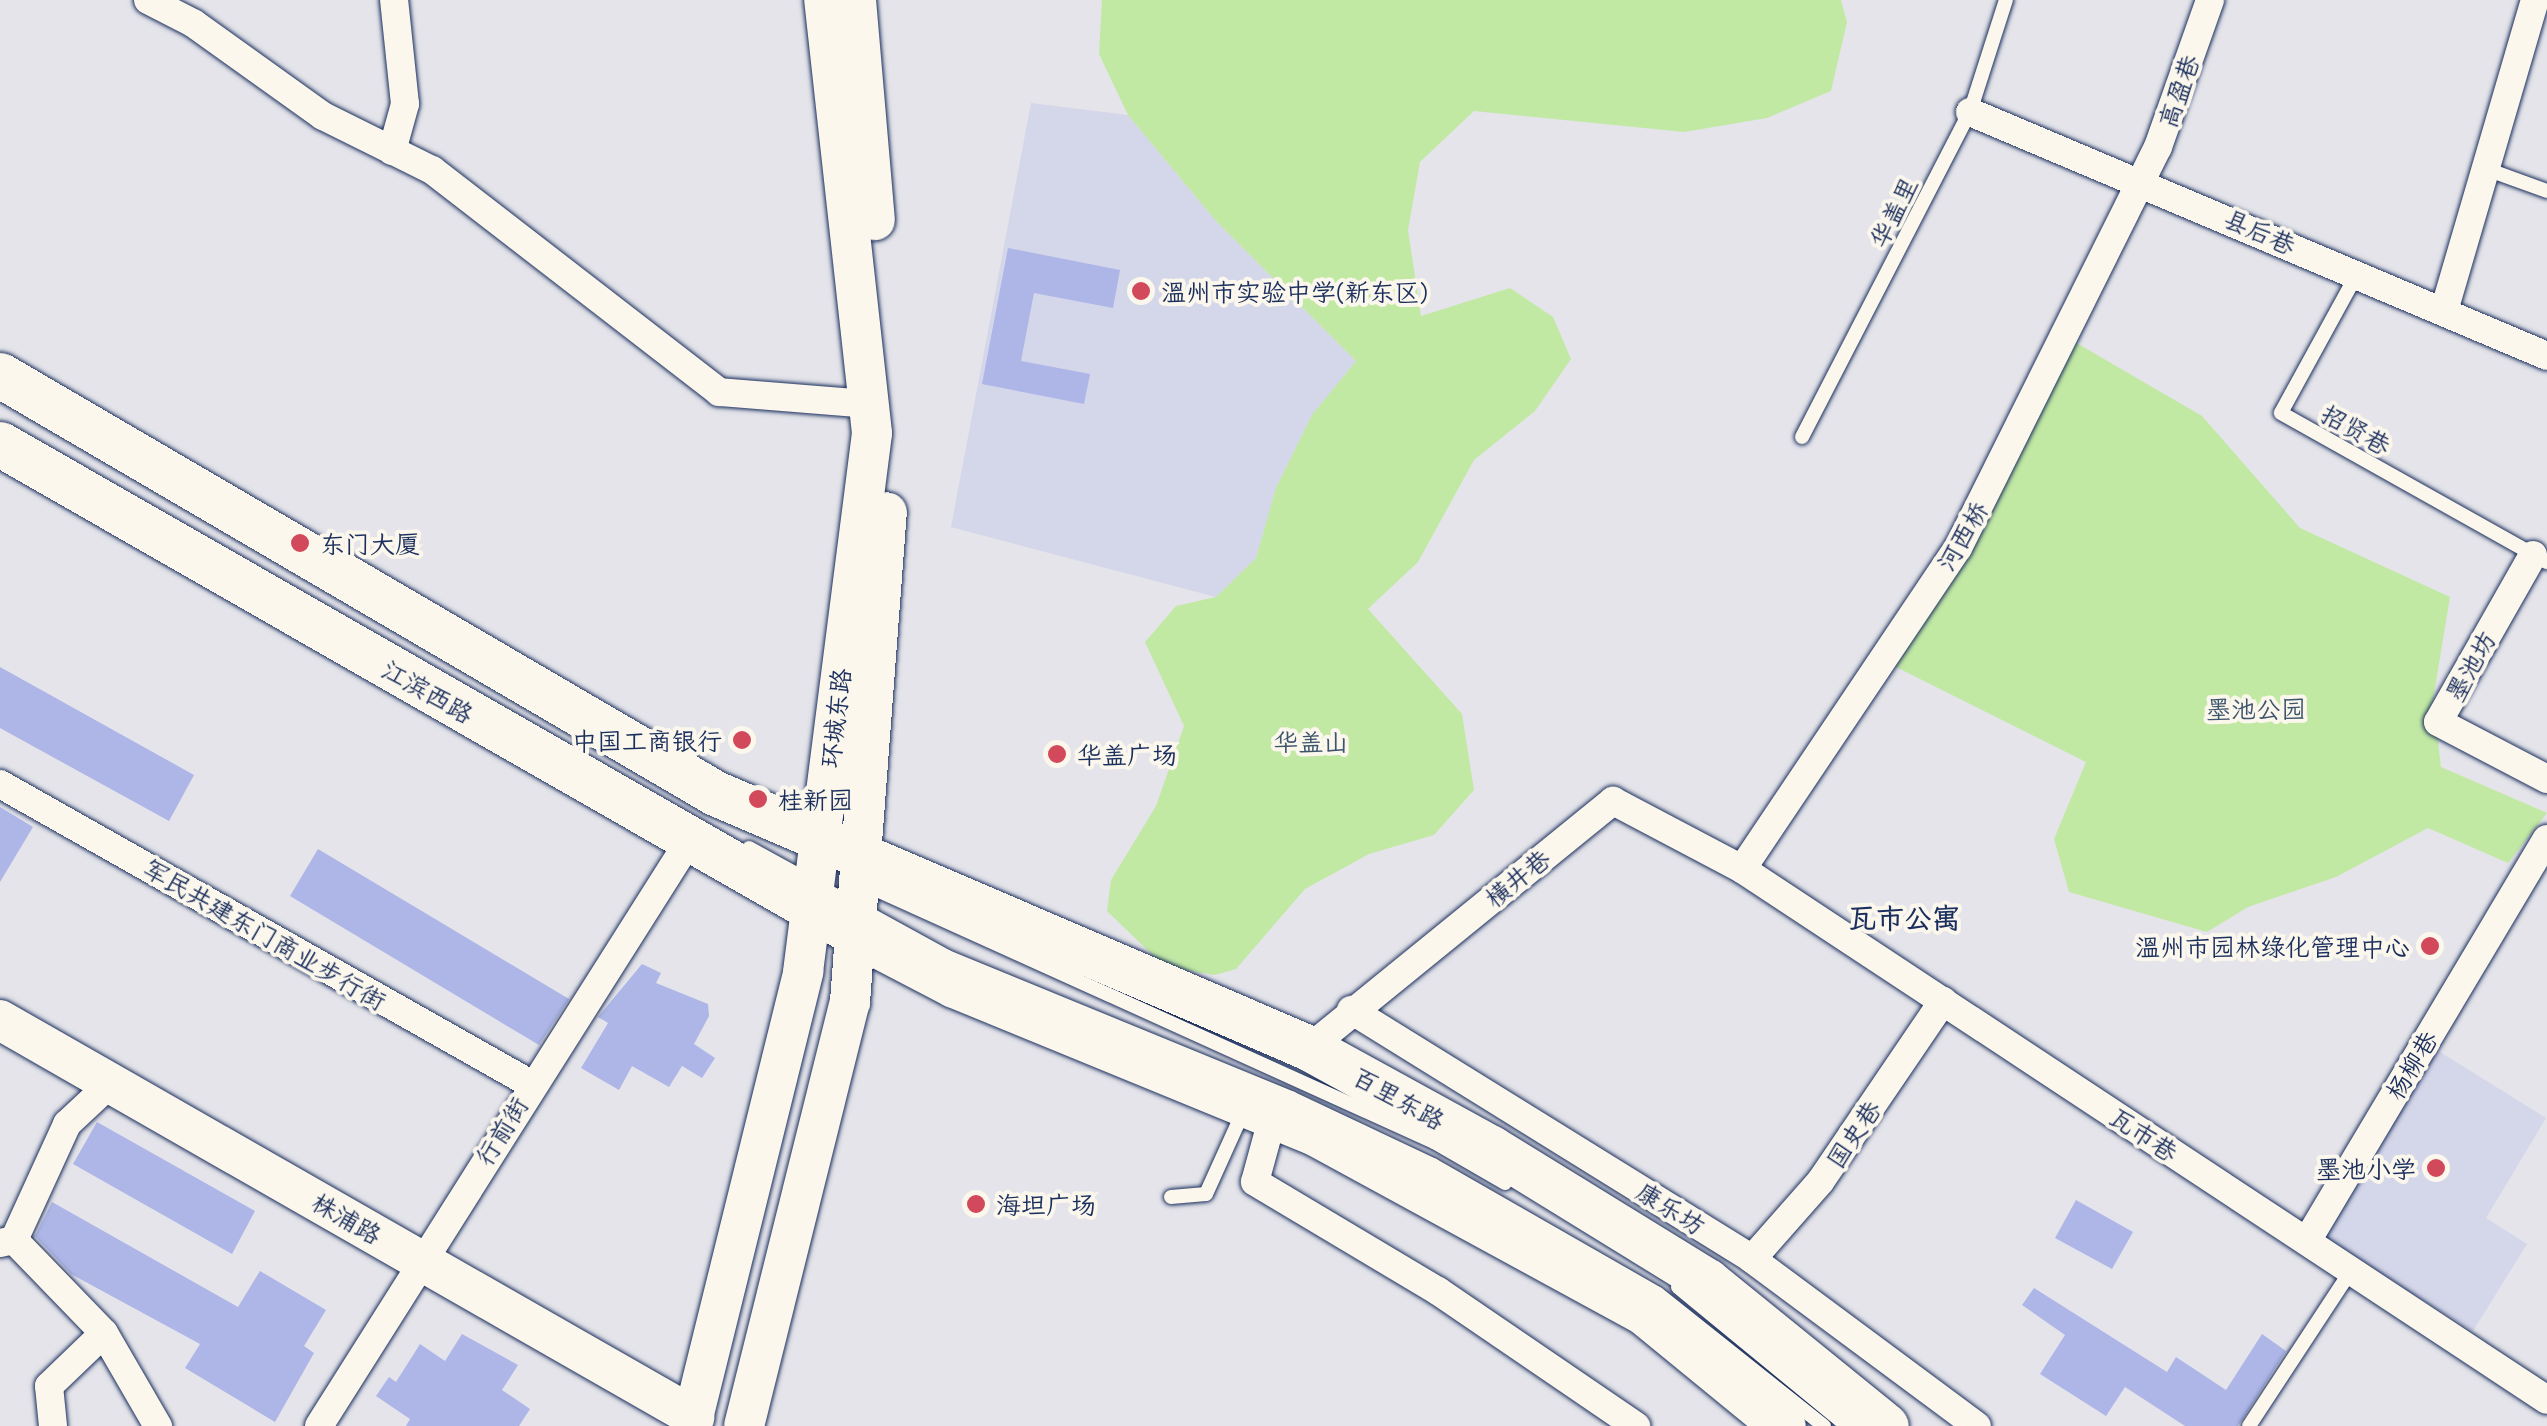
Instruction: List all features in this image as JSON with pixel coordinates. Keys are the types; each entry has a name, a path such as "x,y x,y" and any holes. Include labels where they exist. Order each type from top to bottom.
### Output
{"main road":[{"name":"环城东路","path":"824,0 872,433 829,875"},
{"name":"环城东路","path":"692,1421 829,875 893,424 856,0"},
{"path":"0,376 715,793 829,875 954,985 1260,1110 1646,1313 1783,1426"},
{"name":"江滨西路","path":"0,444 709,839 829,875"},
{"path":"744,1426 850,1002 829,875"},
{"name":"百里东路","path":"829,875 1308,1048 1491,1148 1707,1281 1886,1426"},
{"name":"株浦路","path":"0,1020 692,1421"}],"street":[{"path":"148,0 192,23 322,116 432,170 719,392 869,404"},
{"path":"392,151 406,104 394,0"},
{"name":"高盈巷","path":"2142,180 2210,0"},
{"path":"2444,312 2489,170 2535,0"},
{"name":"县后巷","path":"1970,112 2142,180 2547,356"},
{"name":"河西桥","path":"1742,869 1958,548 2142,180"},
{"name":"墨池坊","path":"2540,558 2438,722 2547,779"},
{"name":"军民共建东门商业步行街","path":"0,784 531,1084"},
{"name":"横井巷","path":"1308,1048 1613,801 1742,869"},
{"name":"行前街","path":"319,1426 531,1084 709,839"},
{"name":"杨柳巷","path":"2307,1241 2547,839"},
{"name":"瓦市巷","path":"1742,869 2547,1400"},
{"name":"国史巷","path":"1752,1259 1820,1182 1942,1001"},
{"name":"康乐坊","path":"1351,1010 1752,1259 1977,1426"},
{"path":"111,1084 67,1124 7,1241 104,1333 158,1426"},
{"path":"1260,1110 1255,1182 1438,1291 1636,1426"},
{"path":"53,1426 50,1386 104,1333"}],"lane":[{"name":"华盖里","path":"1802,437 1970,112 2006,0"},
{"path":"2489,170 2547,191"},
{"name":"招贤巷","path":"2357,274 2281,413 2540,558"},
{"path":"0,423 119,491"},
{"path":"388,624 732,820"},
{"path":"750,830 829,875 947,957 1291,1098 1433,1165 1658,1294 1824,1426"},
{"path":"829,875 1434,1142 1518,1190"},
{"path":"1171,1197 1206,1194 1260,1110"},
{"path":"1599,1239 1680,1288 1847,1426"},
{"path":"2249,1426 2351,1270"}],"shaded area":[{"name":"温州市实验中学(新东区)","path":"1031,103 1128,115 1216,221 1356,361 1312,416 1276,488 1256,558 1216,597 951,527"},
{"name":"墨池小学","path":"2432,1047 2546,1118 2486,1218 2527,1244 2473,1331 2316,1234"}],"green space":[{"name":"华盖山","path":"1102,0 1841,0 1847,22 1831,91 1767,118 1684,132 1474,111 1420,162 1408,230 1421,316 1510,288 1553,317 1571,359 1535,411 1474,460 1418,562 1368,609 1462,714 1474,790 1434,835 1369,854 1305,889 1236,969 1215,975 1165,967 1107,911 1111,880 1156,806 1184,726 1145,642 1176,606 1216,597 1256,558 1276,488 1312,415 1356,361 1216,221 1128,115 1099,54"},
{"name":"墨池公园","path":"2068,338 2202,416 2300,528 2450,597 2433,700 2441,767 2547,813 2508,863 2428,828 2336,877 2248,907 2207,932 2069,892 2054,839 2086,762 1890,664"}],"building":[{"path":"1008,248 1120,270 1113,308 1034,293 1021,361 1090,374 1084,404 982,384"},
{"path":"0,667 194,775 169,821 0,728"},
{"path":"0,807 33,827 0,882"},
{"path":"318,849 569,999 539,1045 290,896"},
{"path":"642,964 661,973 656,983 708,1004 709,1016 694,1044 715,1058 702,1078 682,1066 669,1087 632,1066 619,1090 581,1068 608,1023 598,1017"},
{"path":"97,1122 255,1211 232,1254 73,1164"},
{"path":"2076,1200 2133,1232 2112,1269 2055,1238"},
{"path":"52,1202 238,1307 260,1271 326,1310 304,1346 314,1353 275,1422 185,1368 200,1344 71,1274 35,1236"},
{"path":"2034,1288 2167,1372 2176,1357 2226,1390 2262,1334 2286,1351 2238,1426 2185,1426 2125,1387 2106,1416 2040,1374 2065,1335 2022,1305"},
{"path":"462,1334 518,1365 502,1390 530,1409 519,1426 406,1426 410,1419 376,1396 389,1377 396,1382 420,1344 445,1361"}],"place":[{"name":"温州市实验中学(新东区)","path":"1141,291"},
{"name":"东门大厦","path":"300,543"},
{"name":"中国工商银行","path":"742,740"},
{"name":"华盖广场","path":"1057,754"},
{"name":"桂新园","path":"758,799"},
{"name":"温州市园林绿化管理中心","path":"2430,946"},
{"name":"墨池小学","path":"2436,1168"},
{"name":"海坦广场","path":"976,1204"}],"district":[{"name":"瓦市公寓","path":"1904,917"}]}
